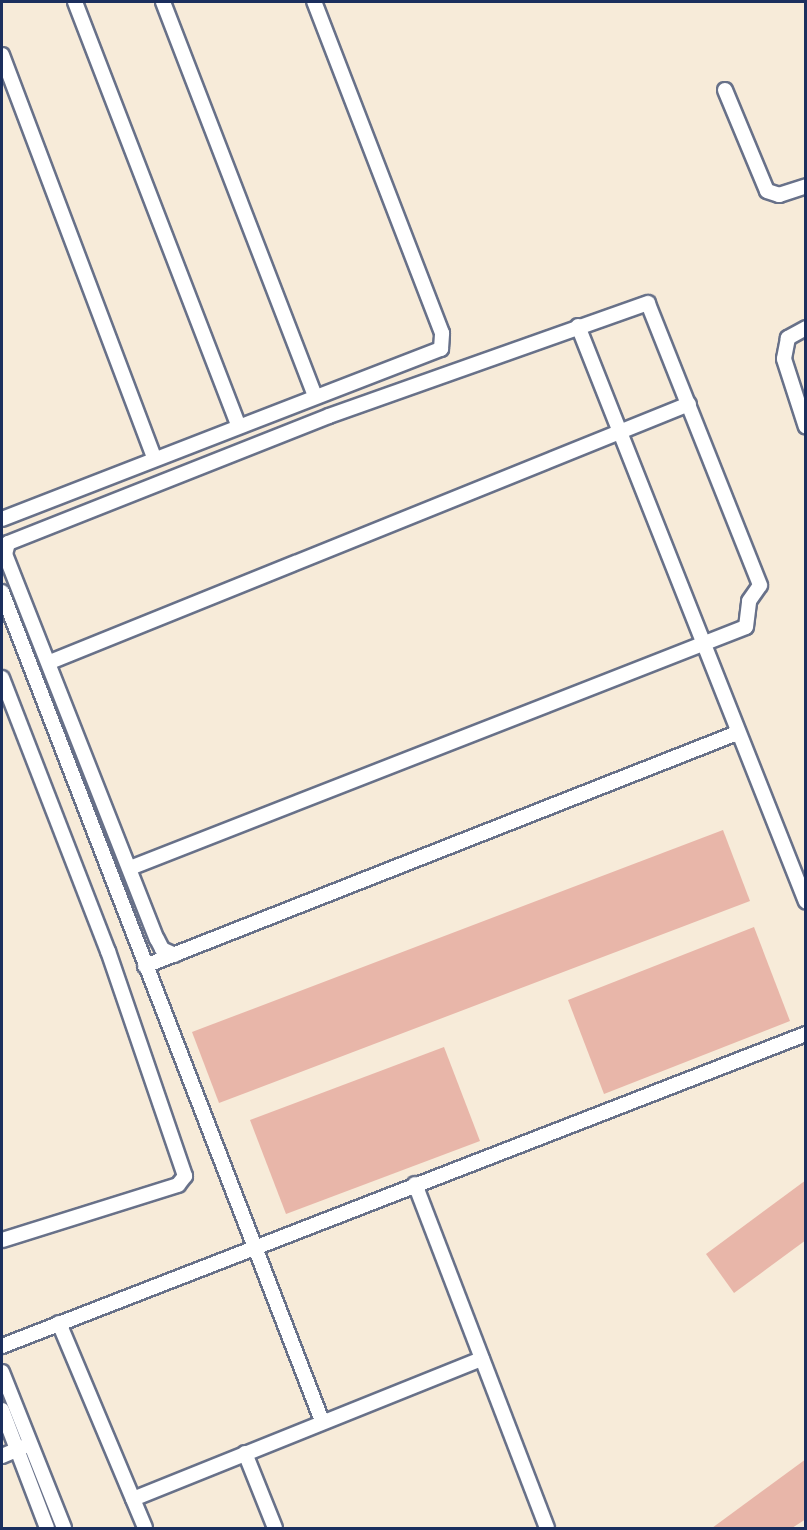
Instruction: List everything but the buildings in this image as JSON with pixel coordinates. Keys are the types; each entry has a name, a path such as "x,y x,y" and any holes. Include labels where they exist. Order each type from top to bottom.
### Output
{"street":[{"path":"75,2 238,425"},
{"path":"163,2 315,395"},
{"path":"2,519 315,395 437,353 443,339 314,2"},
{"path":"2,55 154,457"},
{"path":"725,90 767,191 779,195 806,186"},
{"path":"130,868 703,647 746,627 749,601 760,586 689,404 646,302 329,416 12,540 5,554 50,662 160,946 175,955"},
{"path":"578,326 616,431 806,902"},
{"path":"806,328 788,339 784,358 806,427"},
{"path":"50,662 616,431 689,404"},
{"path":"2,592 322,1421"},
{"path":"2,678 108,951 185,1176 178,1185 2,1240"},
{"path":"145,966 737,733"},
{"path":"2,1347 254,1246 806,1034"},
{"path":"415,1184 547,1528"},
{"path":"59,1323 145,1528"},
{"path":"134,1499 322,1421 482,1359"},
{"path":"2,1372 64,1528"},
{"path":"2,1410 47,1528"},
{"path":"2,1456 30,1444"},
{"path":"245,1453 275,1528"}]}
